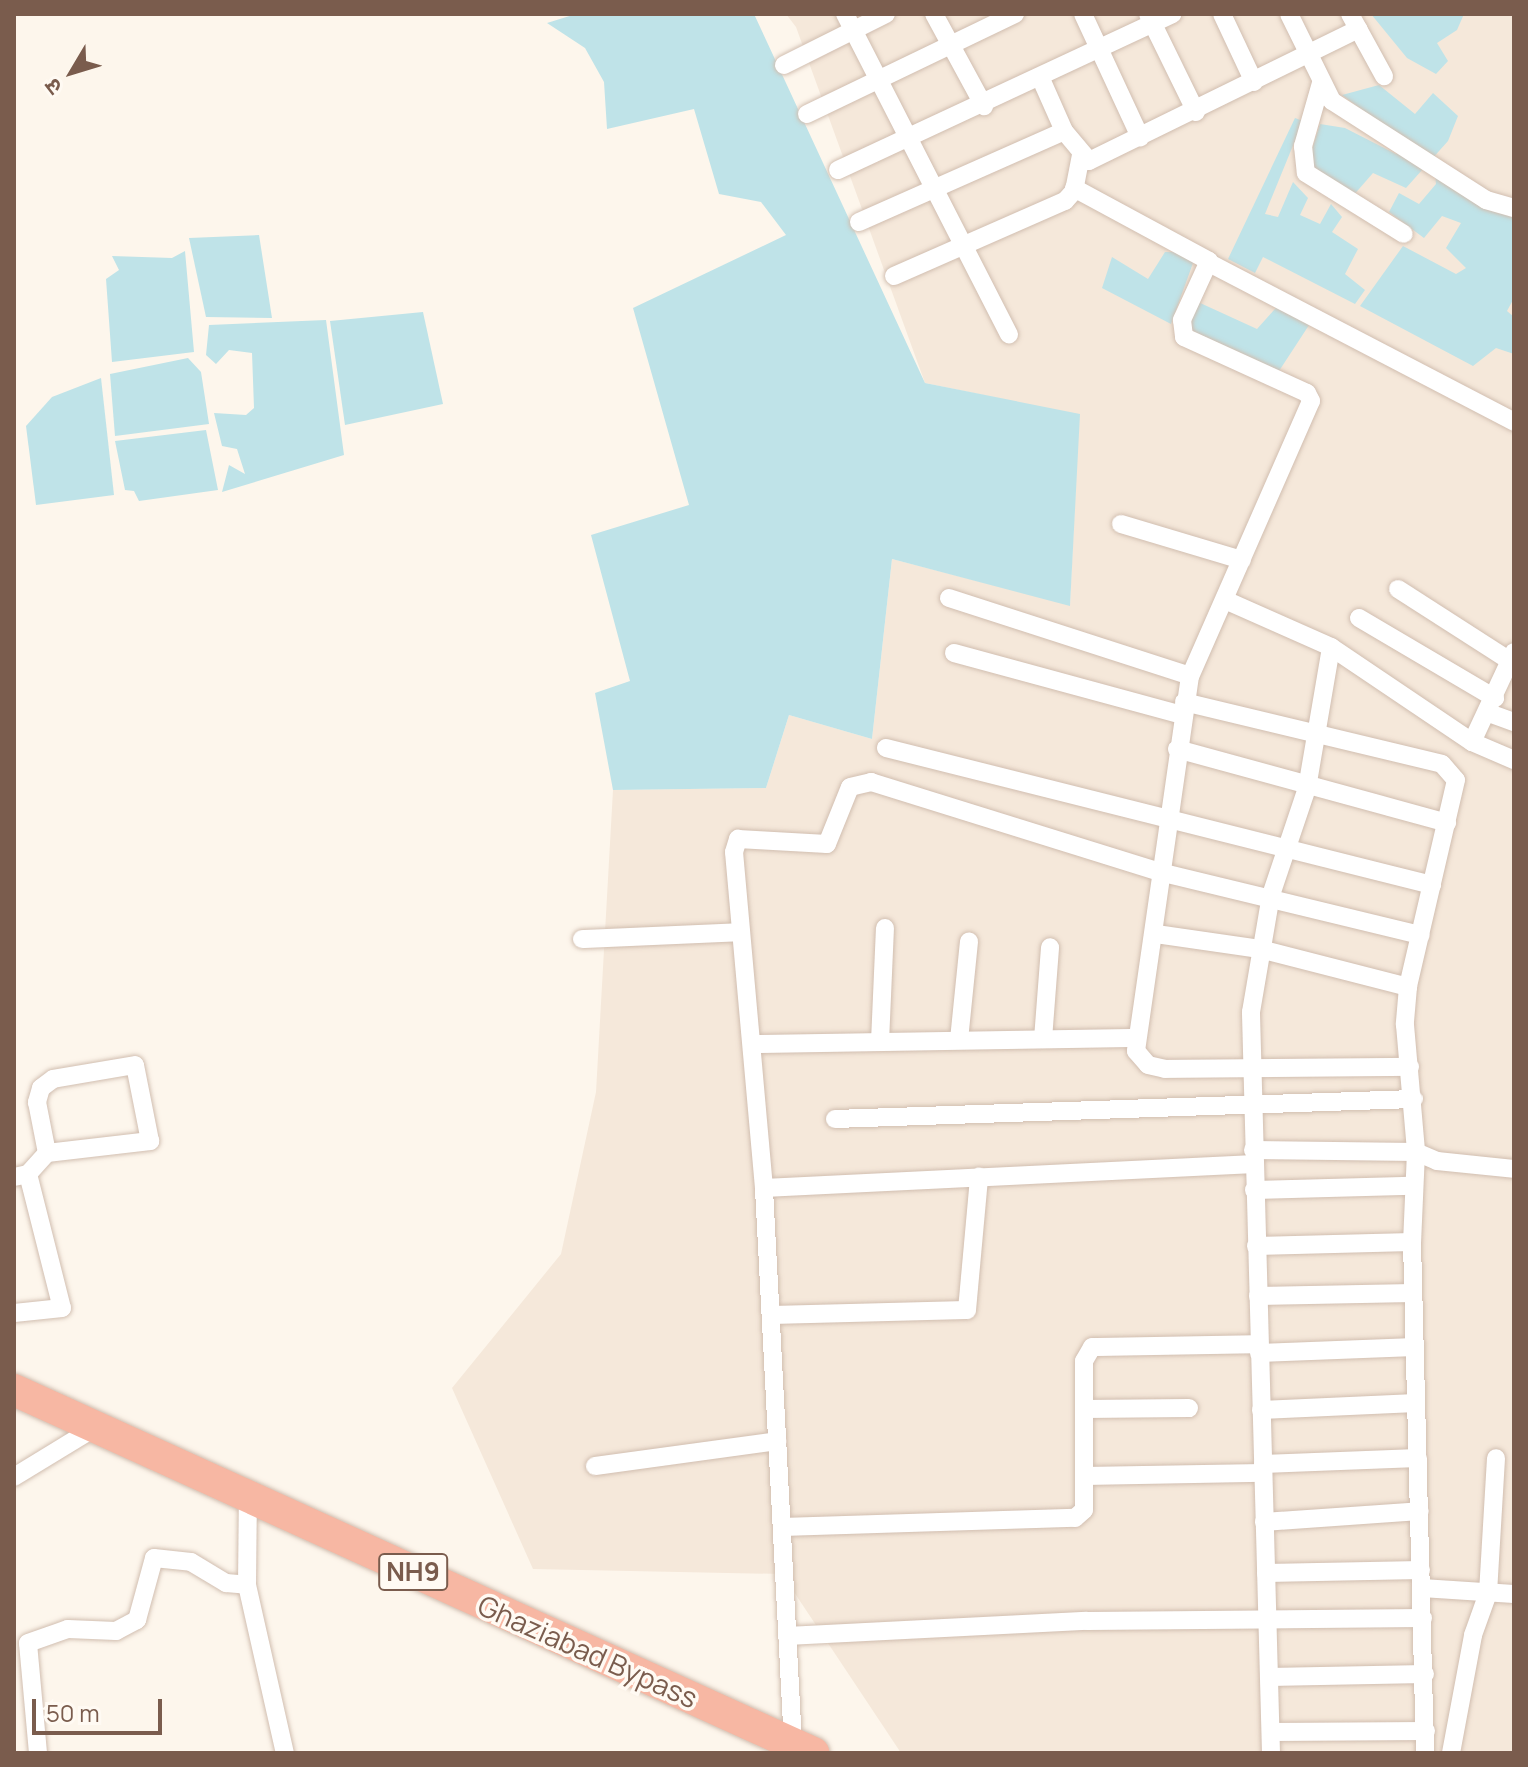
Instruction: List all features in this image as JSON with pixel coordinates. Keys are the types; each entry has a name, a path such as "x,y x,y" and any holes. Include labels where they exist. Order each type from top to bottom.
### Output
{"highway":[{"name":"Ghaziabad Bypass","path":"14,1390 803,1748"}],"street":[{"path":"784,65 849,22 886,14"},
{"path":"934,14 984,106"},
{"path":"807,114 952,49 1015,14"},
{"path":"1083,14 1140,137"},
{"path":"838,170 1099,51 1150,19 1172,14"},
{"path":"1222,14 1254,82"},
{"path":"1289,14 1332,101 1486,200 1514,208"},
{"path":"1150,19 1196,112"},
{"path":"1041,79 1064,131 1081,155 1095,159 1309,54 1354,21 1384,76"},
{"path":"849,22 877,85 967,247 1009,334"},
{"path":"1321,83 1303,146 1306,173 1404,234"},
{"path":"859,222 937,193 1064,131"},
{"path":"894,276 967,247 1061,203 1074,188 1081,155"},
{"path":"1074,188 1211,264 1514,422"},
{"path":"1211,264 1182,320 1184,337 1307,393 1311,401 1190,676 1160,872 1156,934 1136,1051 1148,1065 1251,1069 1410,1067"},
{"path":"1121,524 1242,560"},
{"path":"1398,589 1511,663 1472,742"},
{"path":"949,598 1190,676"},
{"path":"1225,600 1331,647 1472,742 1514,760"},
{"path":"1359,618 1514,722"},
{"path":"1271,1753 1251,1069 1260,949 1271,895 1307,788 1331,647"},
{"path":"954,653 1183,708 1316,732 1448,767 1456,780 1408,987 1416,1152 1412,1186 1412,1242 1425,1753"},
{"path":"886,748 1432,885"},
{"path":"1177,749 1307,788 1447,823"},
{"path":"803,1748 787,1636 764,1188 754,1044 741,932 738,839 827,844 850,787 862,781 1160,872 1271,895 1420,935"},
{"path":"880,1042 885,928"},
{"path":"582,939 741,932"},
{"path":"1156,934 1260,949 1408,987"},
{"path":"959,1040 969,942"},
{"path":"1043,1039 1050,947"},
{"path":"754,1044 1137,1038"},
{"path":"14,1313 62,1308 21,1176 47,1153 150,1141 135,1065 53,1079 41,1088 37,1102 47,1153"},
{"path":"835,1119 1414,1099"},
{"path":"764,1188 979,1177 1253,1157 1416,1152 1437,1161 1514,1169"},
{"path":"771,1315 967,1310 979,1177"},
{"path":"1254,1190 1412,1186"},
{"path":"1256,1246 1412,1242"},
{"path":"1258,1296 1413,1293"},
{"path":"782,1527 1063,1522 1084,1510 1085,1354 1092,1347 1415,1347"},
{"path":"1261,1410 1416,1403"},
{"path":"1084,1409 1189,1408"},
{"path":"14,1477 96,1427"},
{"path":"595,1466 777,1441"},
{"path":"1084,1476 1263,1469 1418,1458"},
{"path":"1451,1753 1473,1635 1488,1593 1496,1458"},
{"path":"248,1496 247,1585 285,1753"},
{"path":"1264,1522 1420,1511"},
{"path":"38,1753 28,1643 68,1629 116,1631 137,1620 154,1558 191,1562 226,1583 247,1585"},
{"path":"1266,1573 1422,1579 1488,1593 1514,1594"},
{"path":"787,1636 1267,1620 1423,1618"},
{"path":"1269,1677 1425,1674"},
{"path":"1271,1732 1426,1731"}],"shaded area":[{"path":"786,14 1514,14 1514,1753 901,1753 782,1574 533,1569 452,1388 561,1254 596,1092 613,790 766,788 789,715 872,739 892,559 1070,605 1079,415 925,383 796,27"}],"water":[{"path":"576,14 754,14 925,383 1080,414 1070,606 892,559 872,739 789,715 766,788 613,790 595,693 630,681 591,535 689,505 633,308 786,235 761,202 719,194 694,109 607,129 604,82 585,48 547,23"},
{"path":"1371,14 1464,14 1457,30 1437,43 1448,61 1436,74 1407,58"},
{"path":"1379,85 1415,114 1433,93 1458,116 1448,141 1406,188 1373,173 1352,197 1307,165 1320,124 1345,128 1396,154 1407,143 1342,95"},
{"path":"1295,118 1303,121 1265,214 1278,217 1293,182 1308,198 1300,215 1320,224 1331,204 1342,217 1332,232 1358,249 1345,274 1365,290 1355,304 1263,257 1255,273 1228,259"},
{"path":"1434,163 1514,214 1514,298 1507,311 1514,317 1514,354 1496,348 1473,366 1360,306 1403,246 1456,274 1466,268 1446,248 1461,223 1442,216 1424,238 1389,212 1399,193 1419,204 1436,184"},
{"path":"259,235 272,318 206,317 189,238"},
{"path":"185,251 194,352 112,362 106,279 119,270 112,256 172,258"},
{"path":"1165,252 1197,252 1171,324 1102,288 1112,257 1148,279"},
{"path":"1283,300 1313,319 1279,371 1181,338 1198,302 1257,329"},
{"path":"423,312 443,404 345,425 330,321"},
{"path":"326,320 344,455 222,492 229,465 245,474 237,449 222,446 214,413 246,415 254,408 252,353 229,350 216,364 206,355 209,325"},
{"path":"188,358 201,372 209,424 115,436 110,374"},
{"path":"101,378 114,495 36,505 26,426 52,397"},
{"path":"206,430 218,490 139,501 134,491 125,490 115,441"}]}
